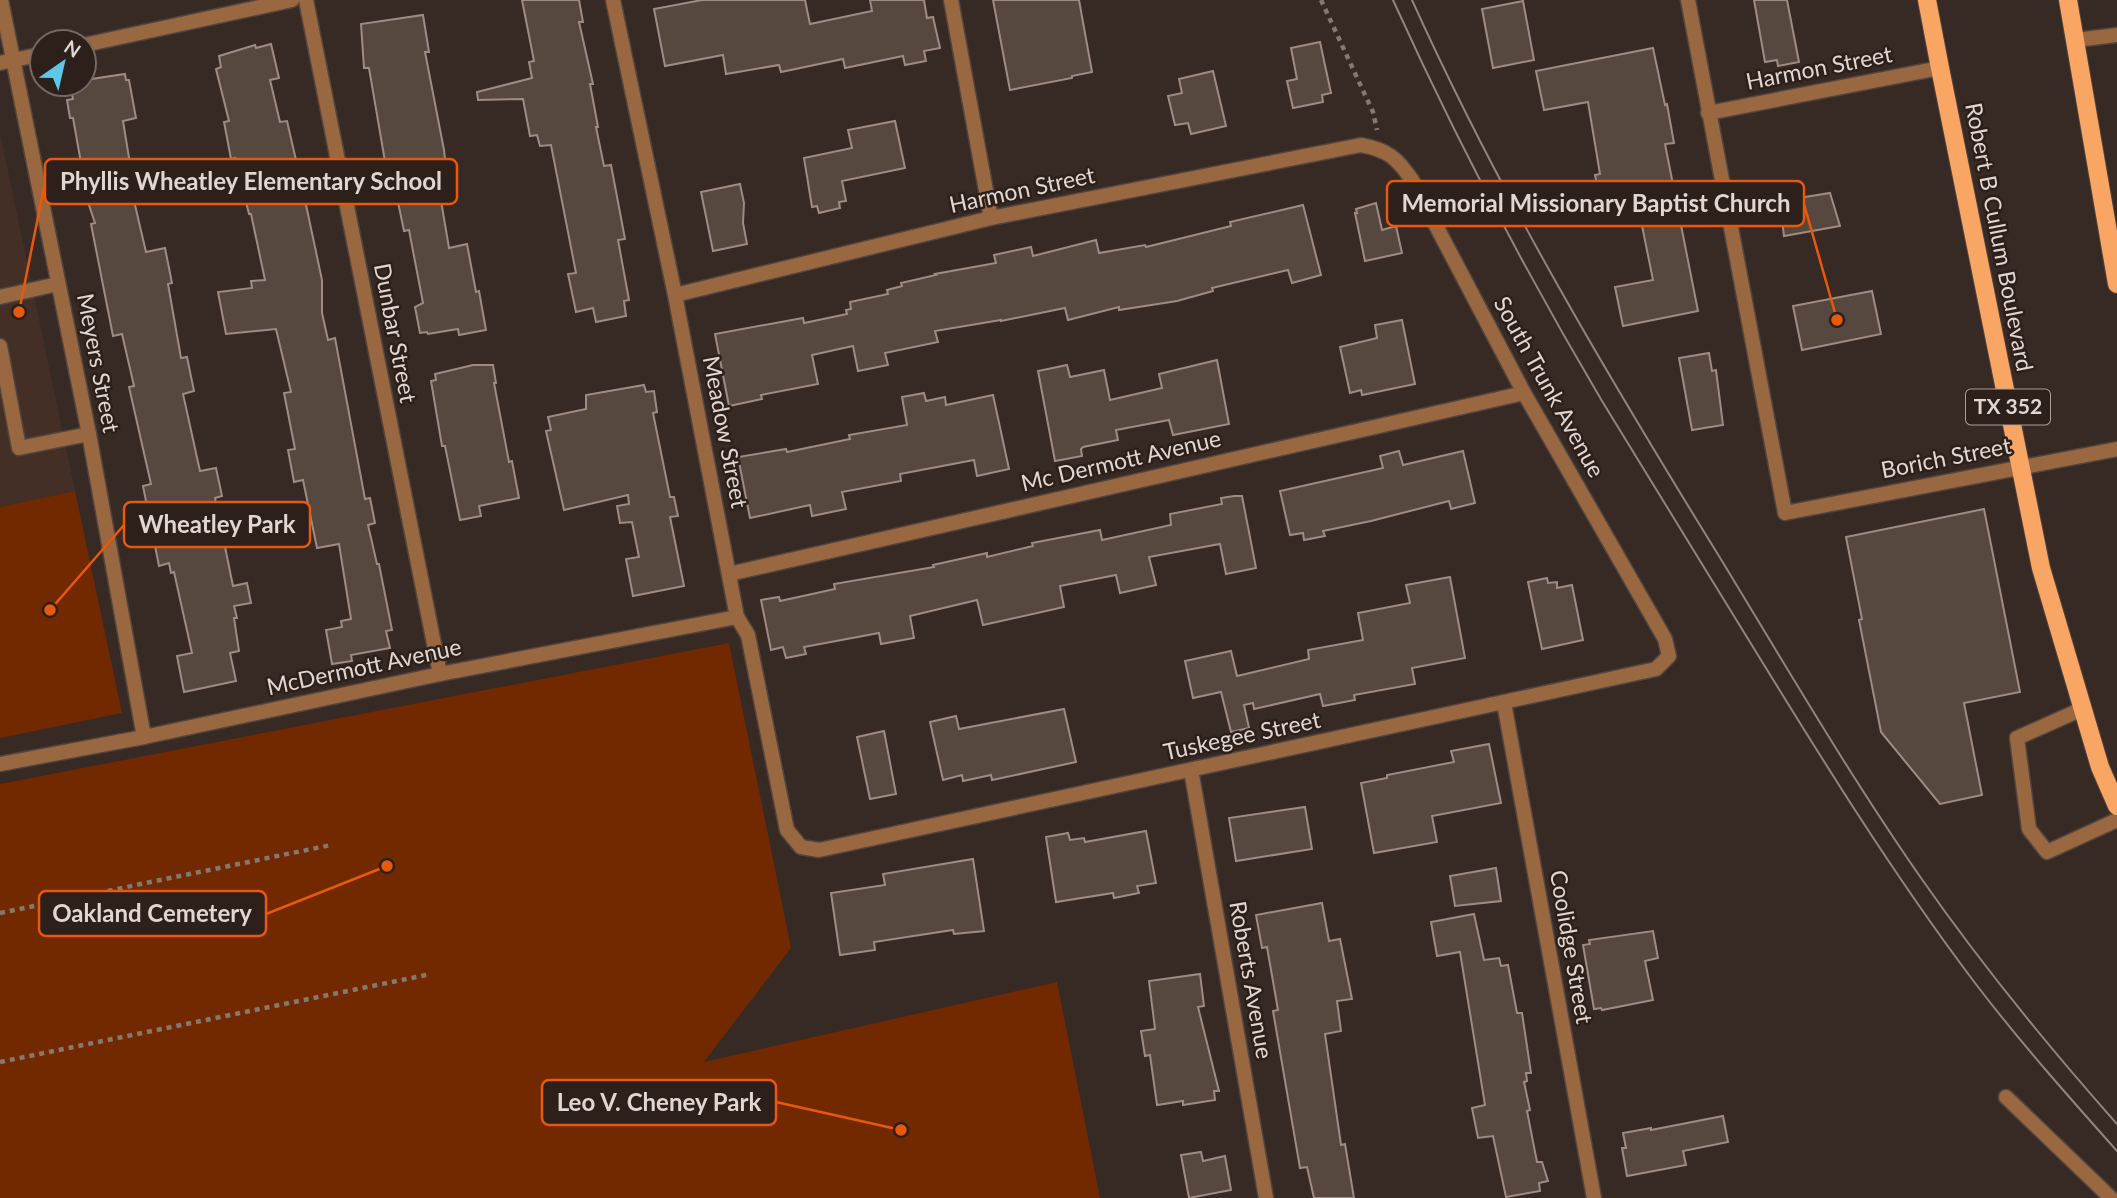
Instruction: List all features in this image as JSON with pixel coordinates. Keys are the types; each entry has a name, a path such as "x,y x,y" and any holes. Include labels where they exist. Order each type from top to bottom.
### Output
{"main road":[{"name":"Robert B Cullum Boulevard","path":"1927,0 2041,568 2100,766 2117,806"},
{"path":"2068,0 2117,284"}],"street":[{"name":"Meyers Street","path":"1,0 6,61 58,284 89,434 144,737"},
{"path":"98,42 292,0"},
{"name":"Dunbar Street","path":"306,0 440,674"},
{"name":"Meadow Street","path":"613,0 675,295 737,617 748,635 787,830 801,847 819,850"},
{"path":"951,0 991,218"},
{"path":"1688,0 1708,113"},
{"path":"2076,40 2117,34"},
{"path":"6,61 28,57"},
{"name":"Harmon Street","path":"1708,113 1940,68"},
{"name":"Borich Street","path":"1708,113 1785,513 2117,449"},
{"name":"Harmon Street","path":"675,295 991,218 1361,145 1380,148"},
{"name":"South Trunk Avenue","path":"1380,148 1399,162 1412,180 1524,393 1665,639 1669,656"},
{"path":"0,298 58,284"},
{"path":"0,346 19,448 89,434"},
{"name":"Mc Dermott Avenue","path":"729,574 1524,393"},
{"name":"McDermott Avenue","path":"0,764 144,737 440,674 737,617"},
{"name":"Tuskegee Street","path":"819,850 1656,669 1669,656"},
{"name":"Coolidge Street","path":"1504,703 1594,1198"},
{"path":"2082,709 2017,738 2029,830 2047,852 2117,820"},
{"name":"Roberts Avenue","path":"1191,770 1266,1198"},
{"path":"2006,1097 2111,1198"}],"path":[{"path":"1321,0 1373,112 1380,148"},
{"path":"0,913 331,845"},
{"path":"0,1062 431,974"}],"shaded area":[{"path":"0,133 75,491 0,507"},
{"path":"75,491 122,713 0,738 0,507"},
{"path":"729,643 791,948 704,1062 1057,982 1100,1198 0,1198 0,784"}],"building":[{"path":"522,0 579,0 583,22 579,22 593,84 590,84 596,127 604,166 611,165 625,239 618,240 629,300 624,301 626,316 596,322 593,308 576,312 568,274 576,273 551,145 540,146 537,135 530,136 523,99 478,100 477,92 532,78 529,62 534,61"},
{"path":"702,0 805,0 810,24 872,11 870,0 924,0 927,18 933,17 940,48 924,51 926,61 905,65 903,56 845,68 843,59 781,72 779,65 726,74 723,55 665,66 654,9"},
{"path":"993,0 1079,0 1092,72 1010,90"},
{"path":"1754,0 1787,0 1799,62 1778,66 1777,60 1765,62"},
{"path":"1523,1 1534,60 1493,68 1482,9"},
{"path":"423,15 429,52 425,52 444,150 446,169 436,171 449,248 467,244 486,330 459,335 458,329 420,333 415,307 423,303 409,230 404,231 393,178 388,179 369,68 364,68 361,24"},
{"path":"1320,42 1331,93 1322,95 1323,102 1293,108 1287,81 1297,79 1291,48"},
{"path":"271,44 279,78 270,80 280,122 287,121 302,186 322,280 322,313 328,340 335,338 365,499 370,498 375,523 368,525 392,630 386,631 390,648 351,655 352,661 332,664 326,630 342,627 341,621 351,619 339,544 317,548 303,480 294,482 288,450 295,449 284,393 291,392 276,329 226,334 218,292 252,288 251,281 265,280 251,214 235,158 231,159 224,122 229,121 216,69 221,67 219,56 255,45 256,48"},
{"path":"1653,48 1674,143 1665,144 1698,311 1623,326 1615,287 1653,280 1638,206 1603,213 1595,175 1600,174 1588,102 1544,110 1536,71"},
{"path":"1213,71 1226,126 1191,134 1188,123 1175,125 1168,96 1182,93 1179,79"},
{"path":"125,74 126,80 129,80 136,118 123,121 131,170 127,171 146,252 165,248 172,283 168,284 181,358 187,357 194,391 183,394 200,471 216,468 222,496 215,498 233,586 247,583 251,603 234,606 239,651 230,653 236,681 184,692 177,656 192,653 174,572 171,573 169,563 159,566 143,486 151,484 129,387 134,386 122,334 113,336 91,224 95,223 88,202 73,118 70,118 67,100 98,98 98,78"},
{"path":"895,121 905,168 842,181 846,201 839,202 840,208 819,213 817,206 812,207 804,158 852,148 848,130"},
{"path":"740,184 747,244 713,251 701,192"},
{"path":"1830,193 1840,226 1784,236 1780,201"},
{"path":"1376,203 1382,230 1396,226 1402,253 1365,261 1355,213 1356,209"},
{"path":"1303,205 1321,275 1292,283 1288,270 1212,288 1213,291 1177,301 1119,310 1119,307 1068,320 1065,308 935,331 938,342 885,353 888,365 858,371 853,346 812,355 818,384 761,395 762,399 729,406 715,334 803,318 804,323 847,314 846,310 851,309 850,302 888,294 887,290 902,286 901,283 996,263 994,255 1031,247 1033,256 1096,240 1099,253 1145,245 1146,247 1231,226 1230,222"},
{"path":"1872,291 1881,334 1802,350 1793,306"},
{"path":"1402,320 1415,384 1362,395 1361,390 1350,393 1340,347 1377,338 1375,325"},
{"path":"1709,353 1712,371 1716,370 1723,425 1692,430 1679,358"},
{"path":"1217,360 1229,424 1173,435 1169,420 1116,430 1118,440 1083,447 1082,456 1055,461 1038,371 1067,365 1070,377 1104,370 1110,400 1162,388 1159,374"},
{"path":"473,365 493,365 509,462 512,461 519,498 479,506 481,516 460,520 445,446 442,446 431,381 436,380 435,374"},
{"path":"644,385 646,392 654,391 657,412 653,413 670,497 674,497 678,516 670,517 684,586 633,596 626,559 639,557 632,522 620,523 617,506 629,504 628,495 564,510 546,431 551,430 548,417 586,409 586,395"},
{"path":"924,393 926,401 945,397 946,405 993,395 1009,469 977,476 974,460 900,474 901,481 842,492 846,509 812,516 810,505 750,518 738,457 786,449 787,452 850,439 849,435 907,425 902,397"},
{"path":"1399,451 1403,465 1463,451 1475,503 1451,509 1449,501 1323,531 1325,536 1304,540 1303,533 1290,535 1280,491 1383,468 1380,456"},
{"path":"1242,496 1256,568 1226,574 1220,544 1149,557 1156,585 1120,593 1116,575 1060,586 1064,607 983,625 977,600 910,616 914,638 881,644 879,633 804,647 806,654 786,658 783,647 771,650 761,600 779,597 780,601 835,589 834,584 934,567 933,565 987,553 987,557 1033,546 1032,543 1100,530 1102,540 1171,525 1170,514 1222,504 1221,498"},
{"path":"1984,509 2020,692 1964,703 1982,795 1940,804 1881,732 1846,537"},
{"path":"1450,577 1465,658 1412,668 1415,684 1354,695 1355,700 1323,706 1320,694 1254,709 1253,703 1244,705 1249,728 1231,732 1221,692 1193,698 1185,661 1231,651 1237,676 1309,659 1308,650 1363,640 1358,613 1410,603 1406,585"},
{"path":"1547,578 1548,583 1557,582 1557,588 1572,585 1583,640 1542,649 1528,582"},
{"path":"1064,709 1076,762 992,780 991,775 963,781 962,775 943,780 930,722 956,716 959,729"},
{"path":"884,731 896,794 870,799 857,737"},
{"path":"1489,744 1501,803 1432,816 1437,842 1374,853 1361,783 1454,762 1451,751"},
{"path":"1305,807 1312,849 1236,861 1229,818"},
{"path":"1146,831 1156,883 1137,886 1139,893 1114,898 1113,893 1056,902 1046,837 1068,833 1070,840 1084,838 1085,842"},
{"path":"973,859 984,931 954,934 953,930 874,942 875,950 840,955 831,893 885,885 883,874"},
{"path":"1496,868 1501,901 1455,906 1450,876"},
{"path":"1322,903 1329,941 1340,939 1352,999 1337,1001 1341,1031 1325,1034 1341,1145 1345,1144 1354,1198 1314,1198 1307,1167 1300,1168 1273,1011 1278,1010 1267,947 1262,948 1256,915"},
{"path":"1474,914 1484,960 1499,958 1501,966 1508,965 1517,1013 1522,1013 1531,1073 1526,1073 1527,1081 1524,1082 1530,1110 1527,1111 1537,1162 1542,1162 1548,1181 1539,1183 1540,1191 1506,1197 1493,1136 1478,1138 1472,1108 1485,1105 1460,952 1437,956 1431,922"},
{"path":"1653,931 1658,958 1645,961 1653,1000 1602,1010 1594,1009 1583,945 1590,944 1589,940"},
{"path":"1200,974 1204,1006 1198,1007 1219,1091 1214,1091 1215,1100 1183,1105 1183,1101 1157,1105 1150,1055 1145,1056 1141,1031 1155,1029 1149,981"},
{"path":"1723,1116 1728,1142 1683,1151 1686,1165 1627,1176 1622,1148 1626,1148 1623,1133"},
{"path":"1201,1152 1203,1161 1225,1156 1231,1190 1189,1198 1181,1155"}],"tram line":[{"path":"1393,0 1466,153 1546,303 1602,401 1808,735 1905,886 1975,983 2027,1048 2117,1151"},
{"path":"1412,0 1482,145 1558,286 1638,424 1844,761 1967,942 2040,1034 2117,1124"}],"place":[{"name":"Phyllis Wheatley Elementary School","path":"19,312"},
{"name":"Memorial Missionary Baptist Church","path":"1837,320"},
{"name":"Wheatley Park","path":"50,610"},
{"name":"Oakland Cemetery","path":"387,866"},
{"name":"Leo V. Cheney Park","path":"901,1130"}]}
